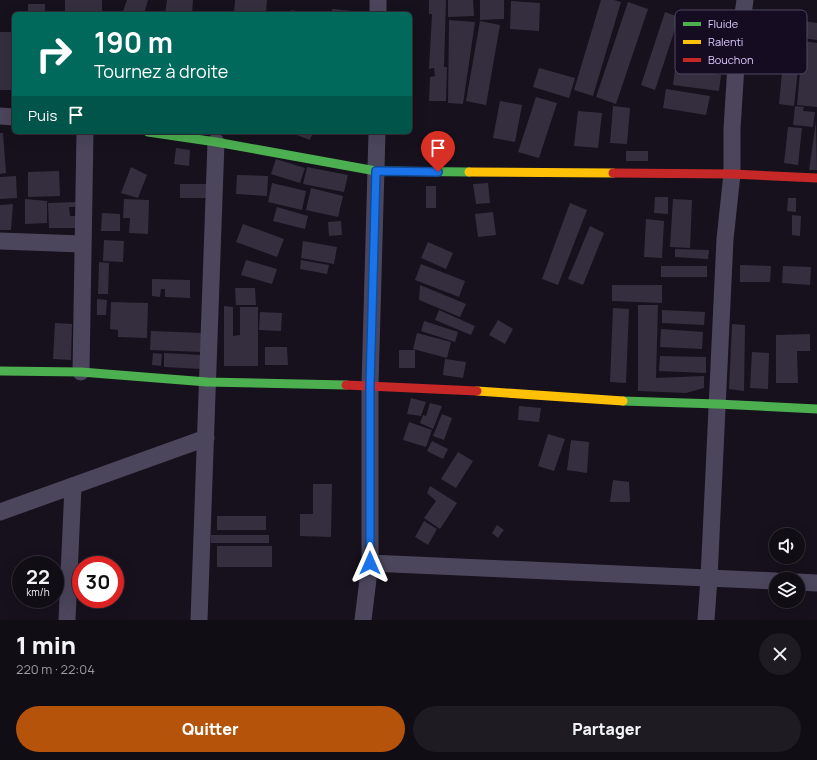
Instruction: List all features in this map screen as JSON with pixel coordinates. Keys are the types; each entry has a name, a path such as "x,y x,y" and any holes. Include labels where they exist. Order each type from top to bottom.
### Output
{"street":[{"path":"378,0 378,12"},
{"path":"744,10 745,0"},
{"path":"706,620 725,239 732,174 732,129 735,74"},
{"path":"0,116 12,117"},
{"path":"81,372 85,134"},
{"path":"162,134 216,142 376,171 732,174 817,178"},
{"path":"362,620 370,563 370,385 376,134"},
{"path":"199,620 216,142"},
{"path":"0,241 82,244"},
{"path":"0,371 81,372 207,382 370,385 455,389 632,402 717,404 817,409"},
{"path":"0,512 206,438"},
{"path":"67,620 73,486"},
{"path":"370,563 769,581"},
{"path":"805,582 817,583"}],"building":[{"path":"65,0 102,0 102,12 65,12"},
{"path":"127,0 148,0 145,12 123,12"},
{"path":"167,0 193,0 192,12 165,12"},
{"path":"235,0 267,0 266,12 234,12"},
{"path":"429,0 446,0 444,67 447,67 446,101 429,101 430,77 435,76 434,68 429,69 432,14 429,14"},
{"path":"448,0 473,0 474,16 448,17"},
{"path":"480,0 504,0 504,19 480,20"},
{"path":"601,0 614,0 621,2 593,96 574,90"},
{"path":"511,1 540,3 539,31 510,29"},
{"path":"628,2 648,9 616,104 596,97"},
{"path":"28,4 45,4 45,12 28,12"},
{"path":"332,9 352,11 352,12 332,12"},
{"path":"291,10 302,12 290,12"},
{"path":"665,12 675,16 675,29 655,90 641,85"},
{"path":"449,20 475,22 463,104 448,103"},
{"path":"480,21 500,25 486,105 466,101"},
{"path":"807,21 817,23 817,40 807,39"},
{"path":"0,32 12,32 12,90 0,90"},
{"path":"807,42 817,43 817,107 797,105 800,74 807,74"},
{"path":"539,68 575,78 569,98 533,87"},
{"path":"675,69 675,74 721,75 719,91 673,85"},
{"path":"782,74 797,74 794,106 779,104"},
{"path":"666,89 710,96 706,115 663,108"},
{"path":"536,97 557,103 539,158 518,152"},
{"path":"500,101 522,105 515,142 493,138"},
{"path":"613,106 630,108 627,144 610,143"},
{"path":"795,106 804,107 803,111 815,112 813,127 793,125"},
{"path":"578,111 602,113 598,148 574,146"},
{"path":"816,121 817,170 809,170"},
{"path":"788,127 802,128 798,165 784,163"},
{"path":"0,133 3,133 6,173 0,174"},
{"path":"294,134 312,134 310,140"},
{"path":"176,148 190,150 189,166 174,164"},
{"path":"626,151 648,151 648,161 626,161"},
{"path":"276,159 305,168 300,183 271,174"},
{"path":"131,167 147,175 138,198 121,193"},
{"path":"307,167 348,175 344,192 303,184"},
{"path":"59,171 60,196 28,197 28,172"},
{"path":"237,175 268,176 267,196 236,194"},
{"path":"16,176 17,198 0,199 0,177"},
{"path":"272,183 306,191 302,210 268,202"},
{"path":"488,183 490,203 476,204 473,184"},
{"path":"180,184 206,184 206,198 180,198"},
{"path":"426,186 436,186 436,208 426,208"},
{"path":"311,188 343,196 338,217 306,210"},
{"path":"655,197 668,197 668,214 654,213"},
{"path":"788,198 796,198 796,212 787,211"},
{"path":"25,199 47,201 47,223 25,224"},
{"path":"124,199 149,200 148,234 129,233 130,218 123,218"},
{"path":"673,199 692,200 690,248 670,247"},
{"path":"76,202 75,207 69,207 70,216 76,216 76,228 49,228 48,203"},
{"path":"570,203 587,210 558,285 542,279"},
{"path":"13,204 11,230 0,230 0,205"},
{"path":"277,207 308,216 305,229 273,221"},
{"path":"493,212 496,235 478,237 475,214"},
{"path":"102,213 120,214 120,231 101,231"},
{"path":"792,215 801,216 800,236 792,235"},
{"path":"646,219 664,221 662,258 644,257"},
{"path":"341,221 342,235 329,236 328,222"},
{"path":"243,224 284,239 277,257 236,242"},
{"path":"590,226 604,233 583,285 568,279"},
{"path":"104,240 124,241 123,262 103,261"},
{"path":"303,241 337,247 334,264 301,258"},
{"path":"428,242 453,253 446,269 421,258"},
{"path":"675,249 709,250 708,259 675,257"},
{"path":"246,260 277,269 272,284 241,275"},
{"path":"301,260 329,265 327,274 300,269"},
{"path":"99,262 109,263 108,294 98,294"},
{"path":"421,264 465,281 459,297 415,280"},
{"path":"740,265 771,266 770,282 740,282"},
{"path":"661,266 707,266 707,277 661,277"},
{"path":"783,266 811,267 810,285 782,283"},
{"path":"152,279 190,280 190,298 165,297 165,289 161,289 160,297 152,296"},
{"path":"420,285 466,304 460,317 419,300"},
{"path":"612,285 662,285 662,303 612,301"},
{"path":"235,288 255,288 256,305 236,305"},
{"path":"97,299 107,300 106,315 97,315"},
{"path":"111,302 148,303 147,338 118,337 118,330 110,329"},
{"path":"638,305 658,305 656,378 704,376 704,388 686,393 638,391"},
{"path":"224,306 233,307 233,336 240,335 240,307 258,307 258,366 224,366"},
{"path":"613,308 629,309 626,383 610,382"},
{"path":"439,310 475,326 471,335 435,320"},
{"path":"662,310 705,312 704,325 662,323"},
{"path":"260,312 282,313 281,331 259,330"},
{"path":"498,320 513,329 505,344 489,335"},
{"path":"424,321 458,332 455,342 421,331"},
{"path":"55,323 72,324 71,360 53,359"},
{"path":"732,324 745,325 744,391 729,389"},
{"path":"661,329 703,332 702,349 660,347"},
{"path":"151,331 203,333 202,352 150,350"},
{"path":"417,333 451,342 447,358 413,349"},
{"path":"810,334 810,351 797,351 798,383 776,383 776,335"},
{"path":"265,347 287,347 288,365 265,365"},
{"path":"399,350 415,350 415,368 399,368"},
{"path":"752,352 769,353 768,389 750,388"},
{"path":"153,353 162,354 161,366 152,365"},
{"path":"164,353 202,355 202,369 164,367"},
{"path":"660,356 706,357 706,373 659,371"},
{"path":"445,359 466,362 463,378 443,375"},
{"path":"411,398 426,402 421,416 407,414"},
{"path":"430,403 442,406 433,429 420,423 423,415 426,416"},
{"path":"519,406 541,408 539,422 518,420"},
{"path":"442,414 452,418 444,440 433,436"},
{"path":"409,422 432,430 426,447 403,440"},
{"path":"548,434 565,439 554,471 538,466"},
{"path":"571,440 589,442 587,473 567,470"},
{"path":"432,441 448,449 443,459 427,451"},
{"path":"458,452 473,461 456,488 441,479"},
{"path":"613,480 629,482 630,502 610,502"},
{"path":"313,484 332,484 331,537 300,536 300,514 313,514"},
{"path":"430,486 457,503 440,529 424,518 436,501 427,493"},
{"path":"217,516 266,516 266,530 217,530"},
{"path":"424,521 437,529 428,545 415,537"},
{"path":"497,525 504,530 498,538 492,533"},
{"path":"211,535 269,535 269,543 211,543"},
{"path":"217,546 272,546 272,567 217,567"}],"traffic: fast":[{"path":"162,134 216,142 376,171 469,172"},
{"path":"0,371 81,372 207,382 346,385"},
{"path":"623,401 817,409"}],"traffic: slow":[{"path":"469,172 613,173"},
{"path":"477,391 623,401"}],"traffic: jam":[{"path":"613,173 732,174 817,178"},
{"path":"346,385 477,391"}],"route":[{"path":"370,563 370,385 376,171 438,172"}]}
